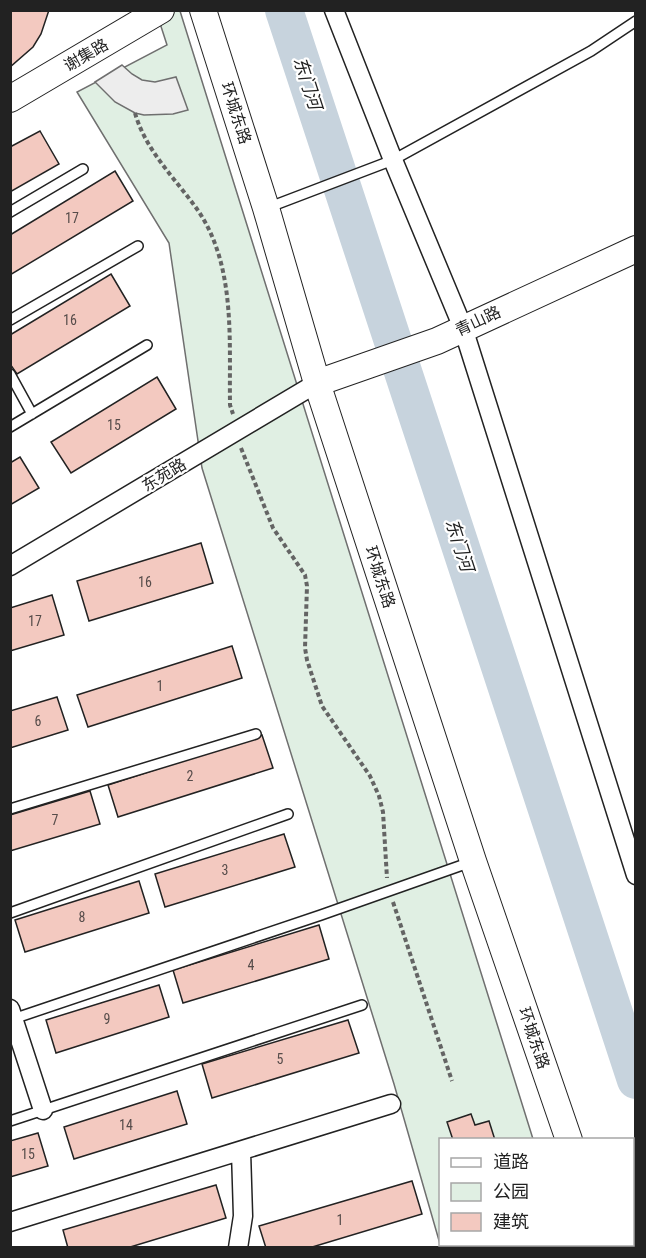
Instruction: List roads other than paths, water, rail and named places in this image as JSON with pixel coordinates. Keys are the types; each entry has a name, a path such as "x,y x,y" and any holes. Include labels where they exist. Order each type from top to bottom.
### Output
{"main road":[{"name":"谢集路","path":"10,99 161,10"},
{"name":"环城东路","path":"203,10 266,208 317,383 473,861 568,1138"},
{"name":"青山路","path":"317,383 438,341 636,249"}],"street":[{"path":"334,10 463,328 636,875"},
{"name":"东苑路","path":"10,566 317,383"},
{"path":"12,1016 43,1110"},
{"path":"10,1222 391,1104"},
{"path":"238,1248 243,1215 241,1151"}],"lane":[{"path":"266,208 393,160 591,51 636,21"},
{"path":"10,212 83,169"},
{"path":"10,320 138,246"},
{"path":"10,427 147,345"},
{"path":"10,374 32,414"},
{"path":"10,809 256,734"},
{"path":"10,913 288,814"},
{"path":"12,1016 390,891 473,861"},
{"path":"10,1121 362,1005"}],"waterway":[{"name":"东门河","path":"284,10 636,1080"}]}
